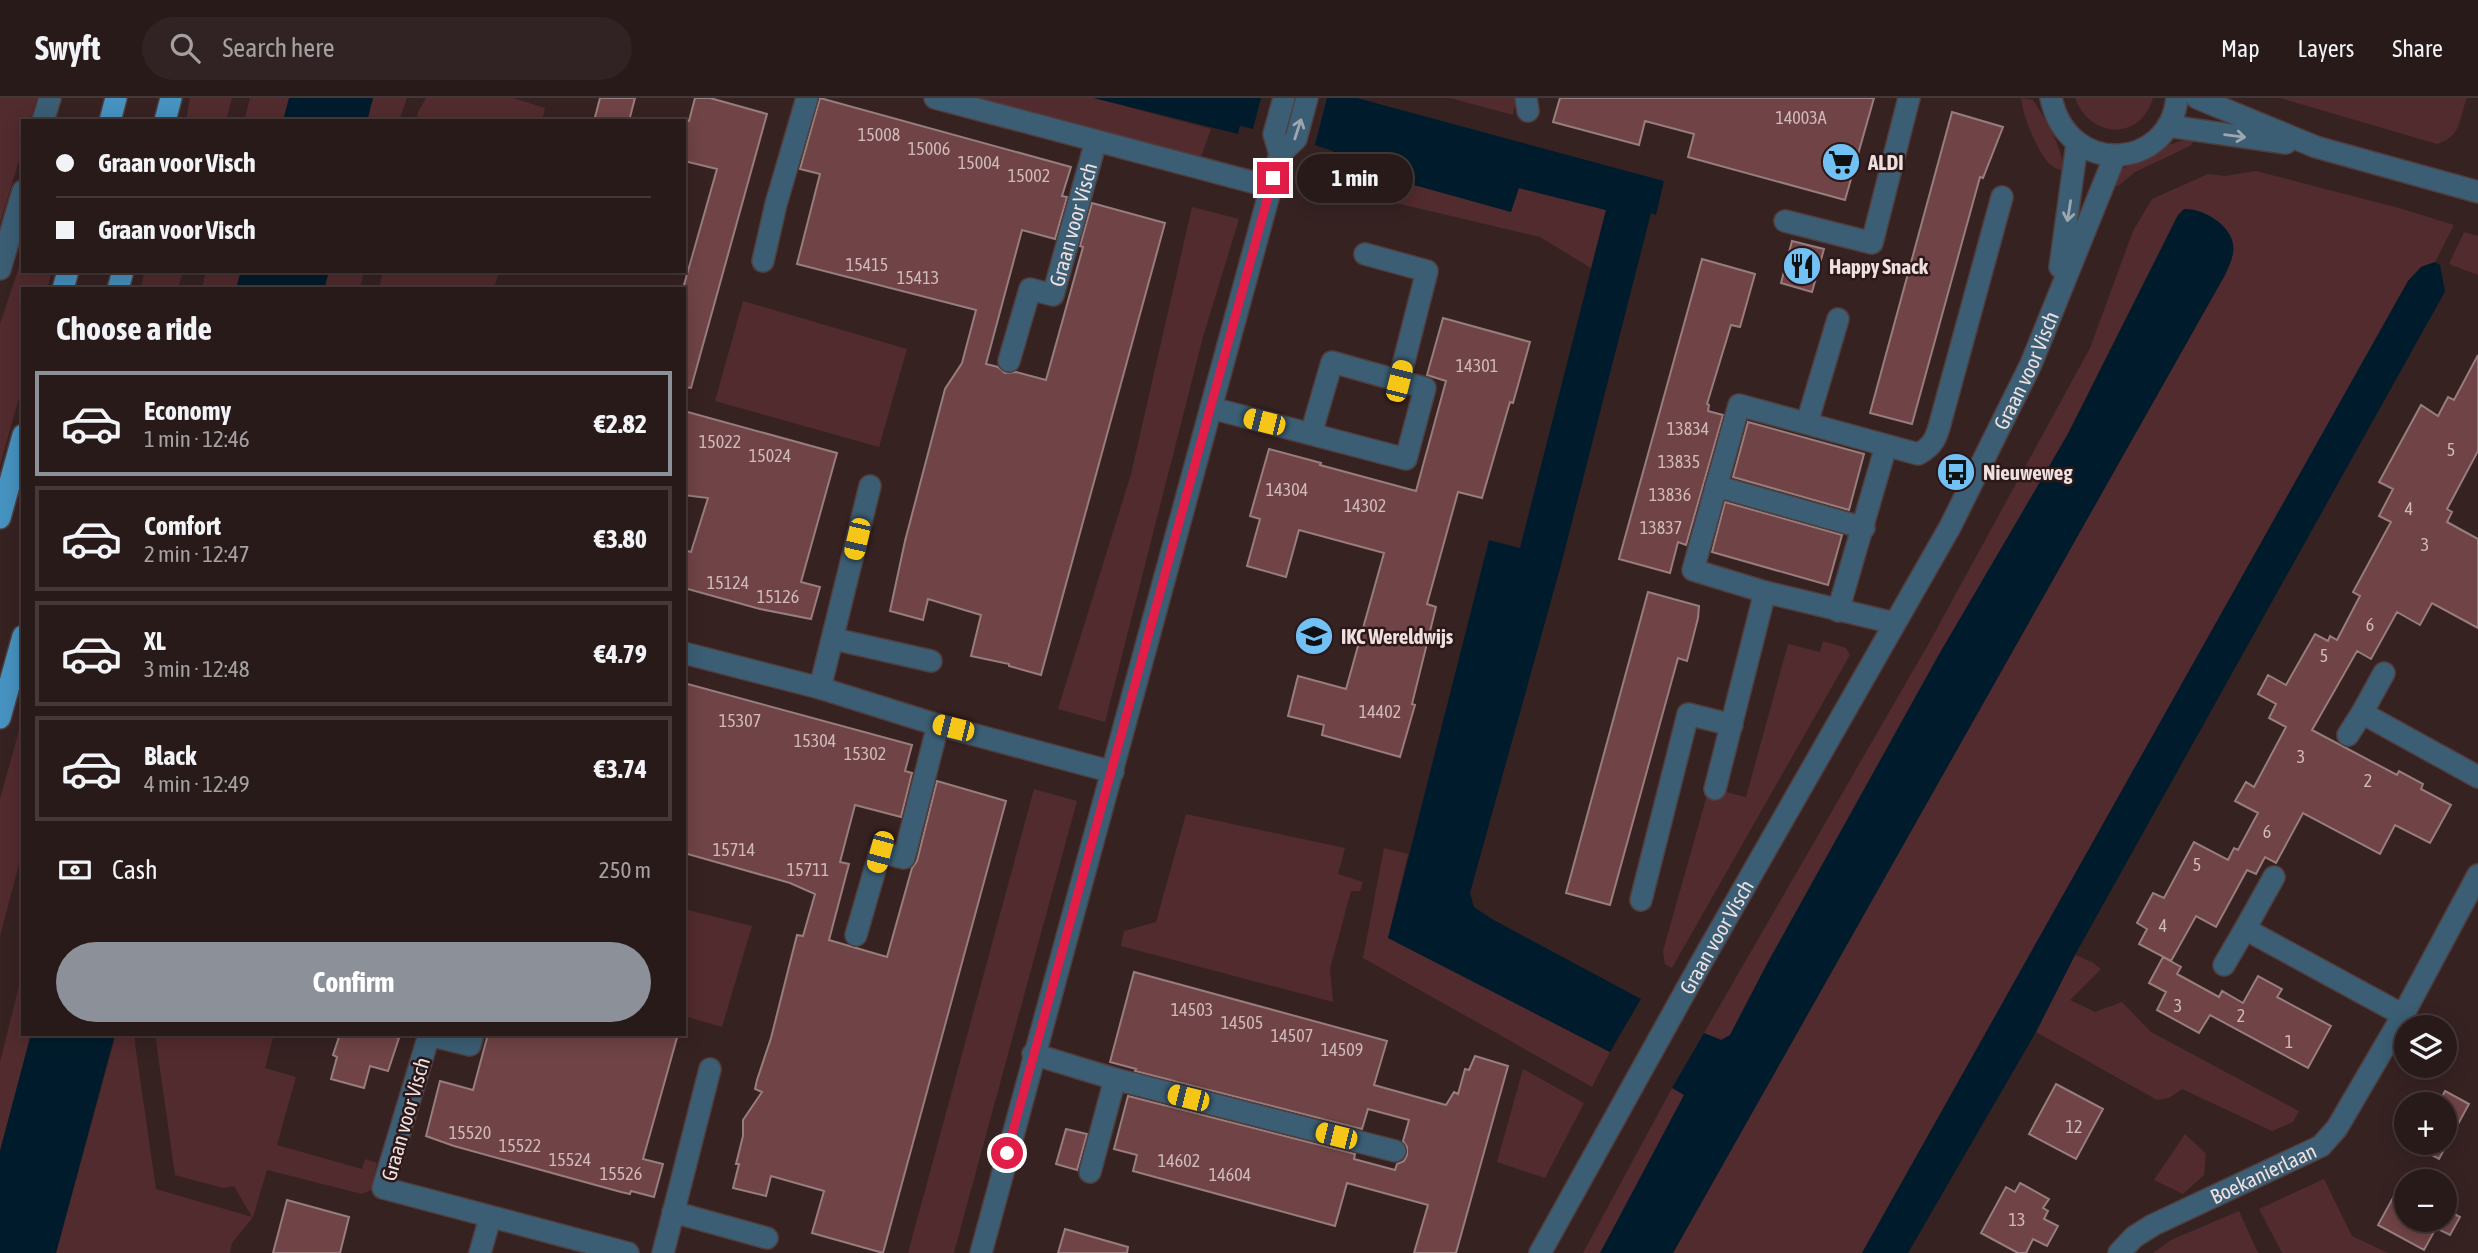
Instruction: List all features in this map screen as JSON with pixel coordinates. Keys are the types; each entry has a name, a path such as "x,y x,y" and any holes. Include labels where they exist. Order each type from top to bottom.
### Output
{"main road":[{"path":"111,119 116,98"},
{"path":"165,119 171,98"},
{"path":"0,518 21,442"},
{"path":"0,718 21,643"}],"street":[{"path":"44,119 50,98"},
{"path":"763,261 776,204 807,98"},
{"name":"Graan voor Visch","path":"934,98 1271,187"},
{"path":"1280,154 1274,134 1284,98"},
{"path":"981,1253 1280,154 1296,139 1307,98"},
{"path":"1785,221 1872,243 1909,98"},
{"path":"2051,98 2054,113 2063,130 2077,144 2094,152 2115,156 2135,152 2153,142 2168,126 2177,98"},
{"path":"2197,98 2316,147 2478,192"},
{"path":"2168,126 2316,147"},
{"name":"Graan voor Visch","path":"1009,361 1030,289 1053,295 1096,141"},
{"name":"Graan voor Visch","path":"2055,300 2077,144"},
{"name":"Graan voor Visch","path":"1540,1253 1686,990 1950,527 2031,364 2115,156"},
{"path":"1894,623 1765,592 1693,570 1739,405 1918,454 1929,449 1935,441 2002,197"},
{"path":"0,269 21,198"},
{"path":"1366,254 1427,271 1399,381"},
{"path":"1807,423 1838,319"},
{"path":"1210,408 1311,434 1406,458 1424,388 1332,362 1311,434"},
{"path":"1838,611 1886,446"},
{"path":"821,688 870,486"},
{"path":"1716,486 1864,528"},
{"path":"1715,789 1765,592"},
{"path":"834,639 931,661"},
{"path":"686,654 821,688 938,725 1113,772"},
{"path":"2348,736 2384,673"},
{"path":"2361,713 2478,777"},
{"path":"1641,900 1688,714 1732,725"},
{"path":"856,935 880,852 904,858 938,725"},
{"name":"Boekanierlaan","path":"2403,1015 2478,875"},
{"path":"2224,965 2274,877"},
{"path":"2245,929 2403,1015"},
{"name":"Boekanierlaan","path":"2119,1253 2134,1237 2153,1225 2321,1146 2337,1128 2394,1030"},
{"name":"Graan voor Visch","path":"429,1036 383,1188 628,1253"},
{"name":"Graan voor Visch","path":"433,1036 470,1045 472,1036"},
{"path":"1033,1054 1115,1079 1395,1152"},
{"path":"663,1253 710,1069"},
{"path":"1090,1172 1115,1079"},
{"path":"673,1212 767,1238"},
{"path":"480,1253 490,1218"}],"shaded area":[{"path":"0,98 37,98 31,119 21,119 21,155 0,223"},
{"path":"190,98 232,98 227,119 186,119"},
{"path":"250,98 289,98 284,119 245,119"},
{"path":"373,98 407,98 400,119 368,119"},
{"path":"426,98 513,98 545,108 542,119 416,119"},
{"path":"968,98 1094,98 1211,129 1199,162"},
{"path":"1450,98 1516,98 1513,115"},
{"path":"2021,98 2033,100 2044,117 2063,160 2065,171 2052,166 2042,154 2027,122"},
{"path":"2075,98 2153,98 2147,112 2137,122 2127,128 2115,130 2092,121"},
{"path":"2280,98 2467,98 2455,132 2437,144"},
{"path":"2184,140 2194,141 2190,146 2135,172 2118,186 2112,185 2122,169"},
{"path":"2256,171 2454,225 2435,262 2421,267 2408,281 1862,1253 1673,1253 2225,275 2232,245 2222,226 2178,215 2068,433 1768,962 1730,1035 1722,1040 1704,1033 1929,643 2090,348 2133,231 2152,199 2208,174 2225,176"},
{"path":"1378,175 1511,211 1518,188 1606,210 1591,268 1540,237 1375,198"},
{"path":"1192,207 1239,219 1203,337 1105,722 1058,709 1131,474"},
{"path":"2464,232 2478,236 2478,275 2449,264"},
{"path":"21,261 21,273 51,273 48,287 21,287 21,391 0,465 0,324"},
{"path":"144,273 182,273 179,287 141,287"},
{"path":"206,273 240,273 237,287 202,287"},
{"path":"328,273 364,273 360,287 325,287"},
{"path":"383,273 498,273 495,287 379,287"},
{"path":"743,301 907,349 879,447 715,401"},
{"path":"1823,641 1846,648 1850,655 1672,968 1665,964 1663,951 1709,788 1746,797 1788,644 1820,652"},
{"path":"21,723 21,857 0,936 0,799"},
{"path":"1034,789 1077,801 954,1253 908,1253"},
{"path":"1186,814 1345,848 1338,874 1363,882 1360,891 1351,891 1330,969 1333,1002 1121,946 1124,931 1156,922"},
{"path":"1384,848 1408,854 1388,938 1610,1052 1592,1087 1363,958"},
{"path":"686,910 752,926 722,1027 686,1017"},
{"path":"2075,955 2101,969 2070,1000 2095,1012 2122,1002 2151,1032 2299,1111 2293,1122 2272,1131 2182,1089 2169,1098 2157,1100 2036,1032"},
{"path":"21,978 21,1036 30,1036 0,1151 0,1062"},
{"path":"115,1036 135,1036 156,1189 252,1217 234,1186 223,1188 175,1175 155,1036 273,1036 265,1068 296,1077 277,1145 362,1169 365,1159 377,1163 371,1190 362,1194 267,1170 253,1217 232,1243 230,1253 56,1253"},
{"path":"1523,1069 1584,1103 1545,1178 1497,1162"},
{"path":"1672,1088 1685,1094 1662,1141 1600,1253 1583,1253"},
{"path":"2185,1134 2206,1154 2204,1175 2183,1194 2154,1180"},
{"path":"2324,1179 2352,1236 2388,1253 2282,1253 2259,1209"},
{"path":"2239,1211 2258,1253 2153,1253 2171,1240"}],"water":[{"path":"289,98 373,98 368,119 284,119"},
{"path":"1094,98 1357,98 1664,181 1656,215 1651,213 1562,561 1470,893 1474,907 1492,919 1641,999 1610,1052 1388,938 1489,540 1520,548 1606,210 1519,188 1511,212 1331,160 1333,151 1240,126 1238,134"},
{"path":"2184,209 2210,216 2225,228 2230,236 2233,253 2225,275 1673,1253 1600,1253 1684,1095 1672,1088 1704,1033 1721,1040 1730,1035 1938,656 2068,434 2178,215"},
{"path":"2435,262 2440,265 2445,291 2442,297 2075,955 2036,1032 1908,1253 1862,1253 2408,281 2421,267"},
{"path":"240,273 328,273 325,287 237,287"},
{"path":"30,1036 114,1036 56,1253 0,1253 0,1151"}],"pier":[{"path":"1261,98 1327,98 1315,145 1333,151 1331,163 1328,161 1329,154 1314,149 1242,130 1241,136 1237,138 1240,126 1253,129"}],"building":[{"path":"600,98 635,98 630,119 595,119"},
{"path":"695,98 710,98 767,114 691,388 686,387 684,285 717,169 686,161 686,120 689,121"},
{"path":"820,98 1071,167 1062,196 1067,197 1055,239 1022,230 986,364 998,367 1005,373 1016,372 1046,380 1083,247 1080,246 1092,203 1165,223 1041,675 1009,664 971,656 981,615 928,599 923,620 890,611 905,541 945,389 962,363 976,310 797,264 820,174 800,169"},
{"path":"1560,98 1874,98 1845,200 1688,157 1694,134 1645,121 1639,145 1553,122"},
{"path":"1952,112 2003,127 1983,178 1980,177 1912,424 1870,413"},
{"name":"Happy Snack","path":"1792,241 1824,249 1812,292 1781,283"},
{"path":"1702,259 1755,274 1740,327 1731,325 1707,404 1708,411 1723,415 1686,545 1678,542 1670,573 1619,559"},
{"path":"1443,318 1530,342 1482,498 1458,492 1427,604 1436,607 1412,704 1415,705 1400,757 1322,735 1324,725 1288,716 1298,676 1346,689 1384,553 1299,530 1286,577 1247,566 1260,519 1250,516 1269,449 1416,491 1446,381 1427,375"},
{"path":"2478,355 2478,451 2447,509 2452,512 2447,522 2478,539 2478,628 2432,603 2420,625 2397,612 2371,659 2357,651 2312,730 2397,775 2399,771 2423,784 2421,789 2451,805 2430,843 2395,825 2380,854 2303,813 2276,863 2265,857 2256,874 2247,870 2216,927 2196,916 2171,961 2139,944 2147,929 2137,923 2153,893 2164,898 2194,842 2228,860 2234,848 2238,850 2258,813 2235,801 2246,782 2254,787 2286,727 2269,718 2276,704 2258,694 2268,675 2286,685 2315,634 2328,641 2330,636 2337,640 2360,596 2353,592 2391,522 2379,516 2393,489 2379,482 2421,405 2438,416 2448,397 2454,400"},
{"path":"686,412 837,453 801,582 820,587 811,619 760,609 686,589 686,551 691,552 708,498 686,495"},
{"path":"1748,422 1864,454 1849,510 1733,477"},
{"path":"1725,502 1842,535 1828,585 1712,552"},
{"path":"1648,592 1699,606 1698,618 1687,661 1678,658 1610,905 1566,893"},
{"path":"686,684 912,745 905,771 912,773 901,817 855,805 840,862 849,864 829,940 887,957 912,868 917,861 937,781 1006,801 883,1253 812,1233 824,1191 771,1176 766,1196 733,1188 739,1164 736,1164 743,1136 743,1120 762,1092 755,1089 757,1080 771,1038 797,935 803,936 815,894 790,883 686,854"},
{"path":"2163,957 2181,967 2177,974 2219,997 2222,991 2243,1003 2258,976 2282,989 2277,997 2331,1026 2308,1068 2210,1015 2199,1033 2157,1010 2166,992 2149,983"},
{"path":"1134,972 1387,1041 1374,1085 1446,1105 1454,1092 1458,1094 1465,1069 1469,1070 1475,1056 1508,1066 1456,1253 1414,1253 1428,1205 1347,1183 1335,1226 1133,1171 1137,1155 1114,1149 1128,1096 1355,1154 1354,1159 1395,1170 1397,1164 1404,1161 1407,1155 1407,1147 1403,1141 1409,1120 1368,1109 1362,1129 1135,1071 1136,1069 1110,1062"},
{"path":"339,1036 399,1038 388,1071 370,1066 364,1088 331,1079 337,1057 333,1055"},
{"path":"487,1036 677,1036 643,1159 663,1164 654,1197 631,1191 630,1194 621,1192 426,1136 440,1081 473,1090"},
{"path":"2056,1084 2103,1109 2076,1159 2029,1134"},
{"path":"2457,1098 2469,1104 2457,1126"},
{"path":"1066,1129 1087,1134 1077,1170 1056,1164"},
{"path":"2020,1183 2049,1199 2043,1208 2048,1211 2044,1219 2058,1226 2047,1246 2033,1239 2026,1253 2018,1253 1981,1233 2006,1187 2015,1192"},
{"path":"2394,1196 2394,1232 2434,1232 2424,1250 2378,1225"},
{"path":"287,1200 349,1217 340,1253 273,1253"},
{"path":"1065,1229 1128,1247 1127,1253 1058,1253"}],"place":[{"name":"ALDI","path":"1841,162"},
{"name":"Happy Snack","path":"1802,266"},
{"name":"Nieuweweg","path":"1956,472"},
{"name":"IKC Wereldwijs","path":"1314,636"}],"route":[{"path":"1007,1153 1273,178"}]}
